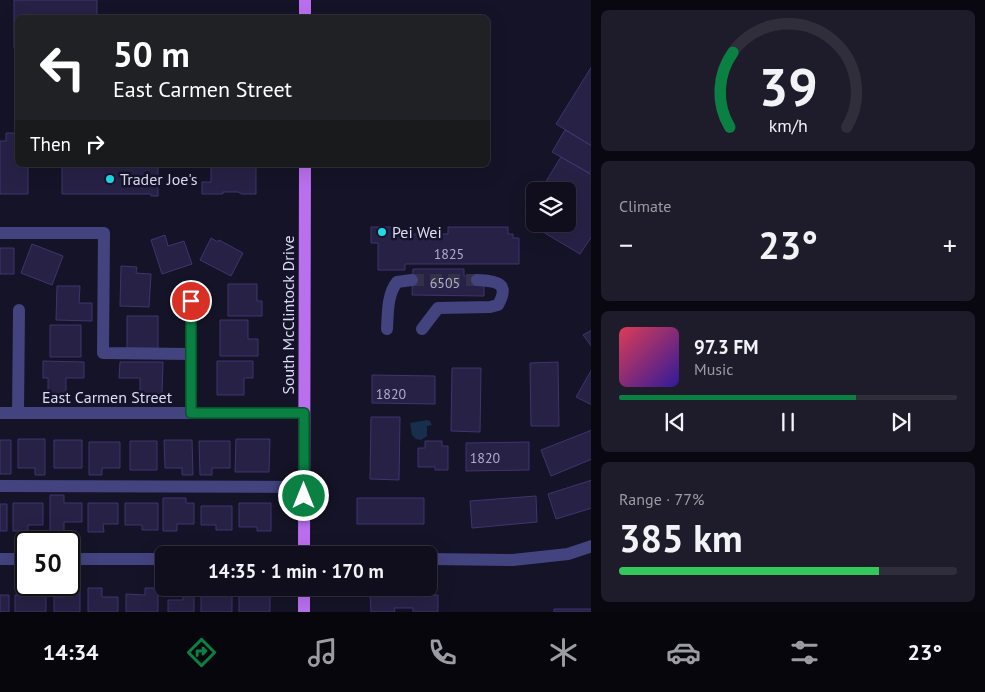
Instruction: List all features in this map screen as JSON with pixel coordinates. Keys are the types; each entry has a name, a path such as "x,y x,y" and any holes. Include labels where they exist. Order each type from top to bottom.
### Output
{"main road":[{"path":"305,0 305,15"},
{"name":"South McClintock Drive","path":"304,546 305,167"},
{"path":"304,596 304,612"}],"street":[{"path":"0,233 104,233 103,353 191,354"},
{"path":"388,329 389,299 393,286 396,282 412,280"},
{"path":"422,329 438,308 490,307 498,304 503,293 500,286 494,281 477,280"},
{"path":"191,301 191,413"},
{"path":"18,413 20,310"},
{"name":"East Carmen Street","path":"0,413 304,413"},
{"path":"0,486 304,486"},
{"path":"437,559 523,559 568,554 591,546"},
{"path":"0,559 15,559"},
{"path":"80,559 155,559"}],"water":[{"path":"427,420 432,425 427,426 427,436 421,440 416,439 412,435 410,423"}],"building":[{"path":"14,0 97,0 97,15 15,15 14,48"},
{"path":"591,68 591,145 556,124"},
{"path":"565,130 591,145 591,170 589,173 552,152"},
{"path":"6,133 15,133 15,167 28,167 28,194 0,194 0,141 6,141"},
{"path":"561,157 591,174 591,238 580,254 543,232 576,232 576,182 546,182"},
{"name":"Trader Joe's","path":"62,167 158,167 158,196 151,196 151,194 62,194"},
{"path":"211,167 256,167 256,194 223,192 223,194 202,194 202,182 211,182"},
{"path":"371,227 396,227 396,234 448,234 448,227 508,227 508,234 513,234 513,238 519,238 519,264 405,264 405,270 378,270 378,243 371,243"},
{"path":"165,235 168,246 184,241 192,264 162,274 151,240"},
{"path":"211,238 218,242 219,240 243,253 231,276 200,260"},
{"path":"32,244 63,256 52,285 21,273"},
{"path":"0,248 14,248 14,274 0,274"},
{"path":"121,266 137,267 136,273 151,274 149,307 120,306"},
{"path":"413,269 464,269 464,276 477,276 484,286 484,296 412,295"},
{"path":"228,284 257,284 257,301 262,301 262,316 228,316"},
{"path":"57,286 80,286 79,303 92,303 92,321 56,320"},
{"path":"127,316 158,316 158,349 127,349"},
{"path":"220,320 248,320 248,339 258,339 258,356 220,356"},
{"path":"50,325 81,325 81,357 50,357"},
{"path":"591,331 591,346 583,335"},
{"path":"43,361 84,362 84,378 66,378 66,395 48,395 48,378 43,378"},
{"path":"217,361 253,361 253,378 244,378 244,395 217,395"},
{"path":"120,362 163,362 162,394 140,393 140,378 119,378"},
{"path":"558,362 559,426 531,426 530,363"},
{"path":"452,368 481,368 480,432 451,431"},
{"path":"591,371 591,404 576,397"},
{"path":"372,375 435,376 435,404 372,403"},
{"path":"371,417 400,417 399,480 370,479"},
{"path":"591,430 591,459 551,476 541,450"},
{"path":"18,439 45,439 45,475 35,475 35,468 18,468"},
{"path":"236,439 270,439 269,472 235,472"},
{"path":"0,440 11,440 11,474 0,474"},
{"path":"54,440 82,440 82,468 54,468"},
{"path":"164,440 192,440 193,475 182,475 182,468 165,468"},
{"path":"130,441 157,441 157,470 130,470"},
{"path":"199,441 230,441 230,468 212,468 212,475 200,475"},
{"path":"425,441 442,441 442,446 448,446 448,470 435,470 435,467 418,467 418,448 425,448"},
{"path":"89,442 120,442 120,468 102,468 102,475 89,475"},
{"path":"529,442 529,470 466,471 466,443"},
{"path":"591,480 591,508 556,519 548,494"},
{"path":"50,495 64,495 64,503 82,503 82,522 64,522 64,531 50,531"},
{"path":"536,496 537,522 472,528 470,501"},
{"path":"163,498 186,498 186,503 194,503 194,524 177,524 177,531 163,531"},
{"path":"357,498 424,498 424,524 357,524"},
{"path":"13,503 43,503 43,525 28,525 28,531 13,531"},
{"path":"88,503 118,503 118,524 103,524 104,532 88,532"},
{"path":"125,503 158,503 158,530 142,530 142,525 125,525"},
{"path":"239,503 271,503 271,531 257,531 257,527 239,527"},
{"path":"0,504 7,504 7,531 0,531"},
{"path":"201,506 232,506 232,530 216,530 216,525 201,525"},
{"path":"88,588 102,588 102,597 118,597 118,612 88,612"},
{"path":"145,588 155,588 155,596 158,596 158,612 126,612 126,594 145,595"},
{"path":"0,595 9,595 9,612 0,612"},
{"path":"438,595 438,612 413,612 413,608 394,608 395,612 371,612 370,596"},
{"path":"15,596 46,596 46,612 15,612"},
{"path":"80,596 80,612 54,612 54,597"},
{"path":"183,596 194,596 194,612 168,612 168,600 183,600"},
{"path":"201,596 232,596 232,612 201,612"},
{"path":"239,596 270,596 270,612 239,612"},
{"path":"554,609 591,609 591,612 554,612"}],"tunnel":[{"path":"412,280 477,280"}],"place":[{"name":"Trader Joe's","path":"110,179"},
{"name":"Pei Wei","path":"382,232"}],"route":[{"path":"191,301 191,413 304,413 304,496"}]}
